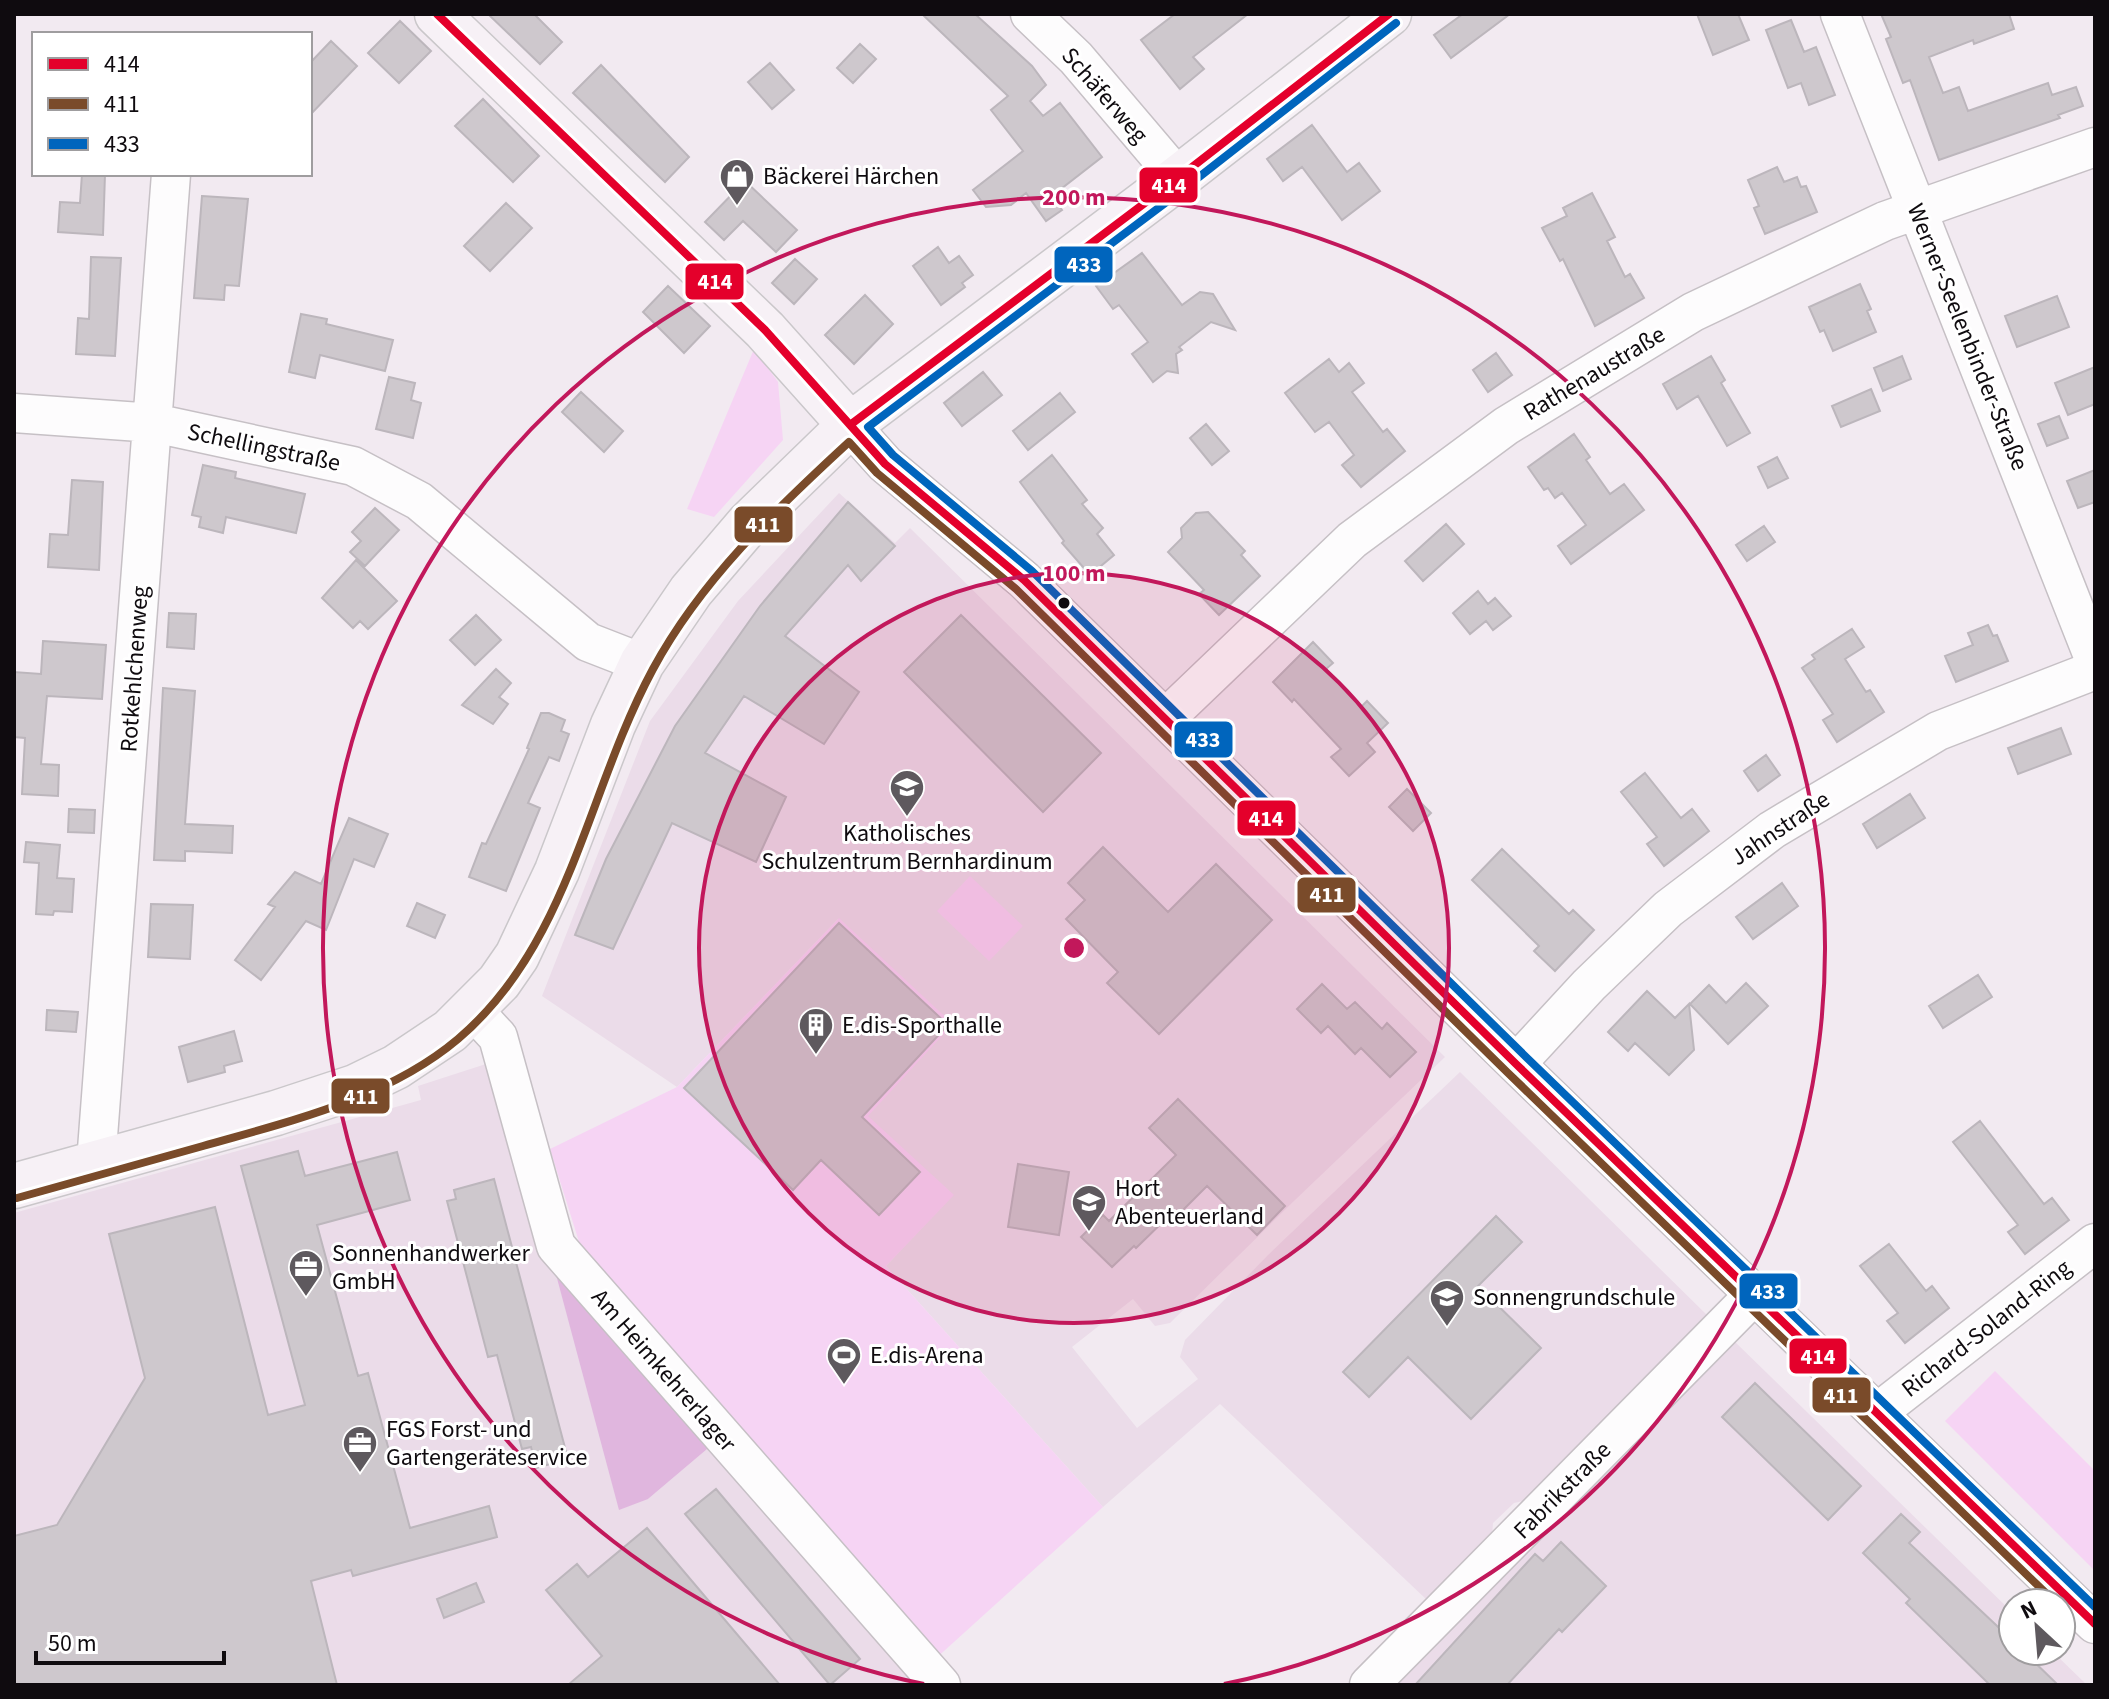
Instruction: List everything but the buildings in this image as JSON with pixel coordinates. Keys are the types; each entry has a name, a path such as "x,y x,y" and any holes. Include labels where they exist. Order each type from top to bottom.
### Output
{"main road":[{"path":"437,14 765,330 850,425"},
{"path":"14,1186 276,1113 355,1087 396,1067 450,1031 499,982 517,956 557,871 613,725 642,663 668,621 722,553 850,425 1178,178 1389,14"}],"street":[{"name":"Schäferweg","path":"1030,14 1076,58 1178,178"},
{"name":"Werner-Seelenbinder-Straße","path":"1840,14 2095,661"},
{"name":"Rathenaustraße","path":"1166,718 1352,540 1506,426 1693,312 1885,221 2095,147"},
{"name":"Rotkehlchenweg","path":"96,1163 171,176"},
{"name":"Schellingstraße","path":"14,413 154,423 353,466 419,501 588,642 642,663"},
{"path":"850,425 885,464 1024,580 1516,1064 2095,1624"},
{"name":"Jahnstraße","path":"1516,1064 1589,985 1668,909 1772,830 1938,731 2095,670"},
{"name":"Am Heimkehrerlager","path":"473,1010 498,1037 556,1246 941,1685"},
{"name":"Richard-Soland-Ring","path":"1877,1413 2095,1243"},
{"name":"Fabrikstraße","path":"1369,1685 1755,1294"}],"shaded area":[{"path":"754,349 778,382 783,440 714,517 687,509"},
{"path":"839,493 895,543 910,528 1445,1057 1170,1323 1155,1326 1133,1299 1072,1347 1137,1428 1198,1379 1180,1357 1185,1340 1268,1255 1460,1072 1709,1317 1527,1500 1514,1503 1493,1523 1492,1535 1427,1600 1220,1404 1103,1507 886,1266 953,1195 867,1116 838,919 677,1087 542,996 650,721 738,601"},
{"path":"970,876 1023,926 989,961 937,911"},
{"name":"E.dis-Arena","path":"839,918 953,1024 868,1116 954,1195 886,1266 1103,1507 933,1661 585,1261 550,1149 677,1087"},
{"path":"489,1063 554,1267 648,1499 713,1444 923,1685 14,1685 14,1213 421,1100 418,1086"},
{"path":"554,1267 713,1444 648,1499 619,1510"},
{"path":"1732,1339 1997,1597 1997,1667 2068,1667 2087,1685 1393,1685"},
{"path":"1995,1371 2095,1471 2095,1571 1945,1421"}],"transit line":[{"name":"414","path":"437,14 765,330 885,464 1024,580 1516,1064 2095,1624"},
{"name":"414","path":"850,425 1178,178 1389,14"},
{"name":"433","path":"1396,23 1185,188 868,427 893,455 1032,571 1524,1055 2095,1607"},
{"name":"411","path":"17,1198 336,1106 400,1078 458,1039 496,1001 526,959 551,913 630,717 672,636 741,548 849,442 877,473 1016,589 1508,1073 2039,1587"}],"place":[{"name":"Bäckerei Härchen","path":"737,207"},
{"name":"Katholisches Schulzentrum Bernhardinum","path":"907,818"},
{"name":"E.dis-Sporthalle","path":"816,1056"},
{"name":"Hort Abenteuerland","path":"1089,1233"},
{"name":"Sonnenhandwerker GmbH","path":"306,1298"},
{"name":"Sonnengrundschule","path":"1447,1328"},
{"name":"E.dis-Arena","path":"844,1386"},
{"name":"FGS Forst- und Gartengeräteservice","path":"360,1474"}]}
